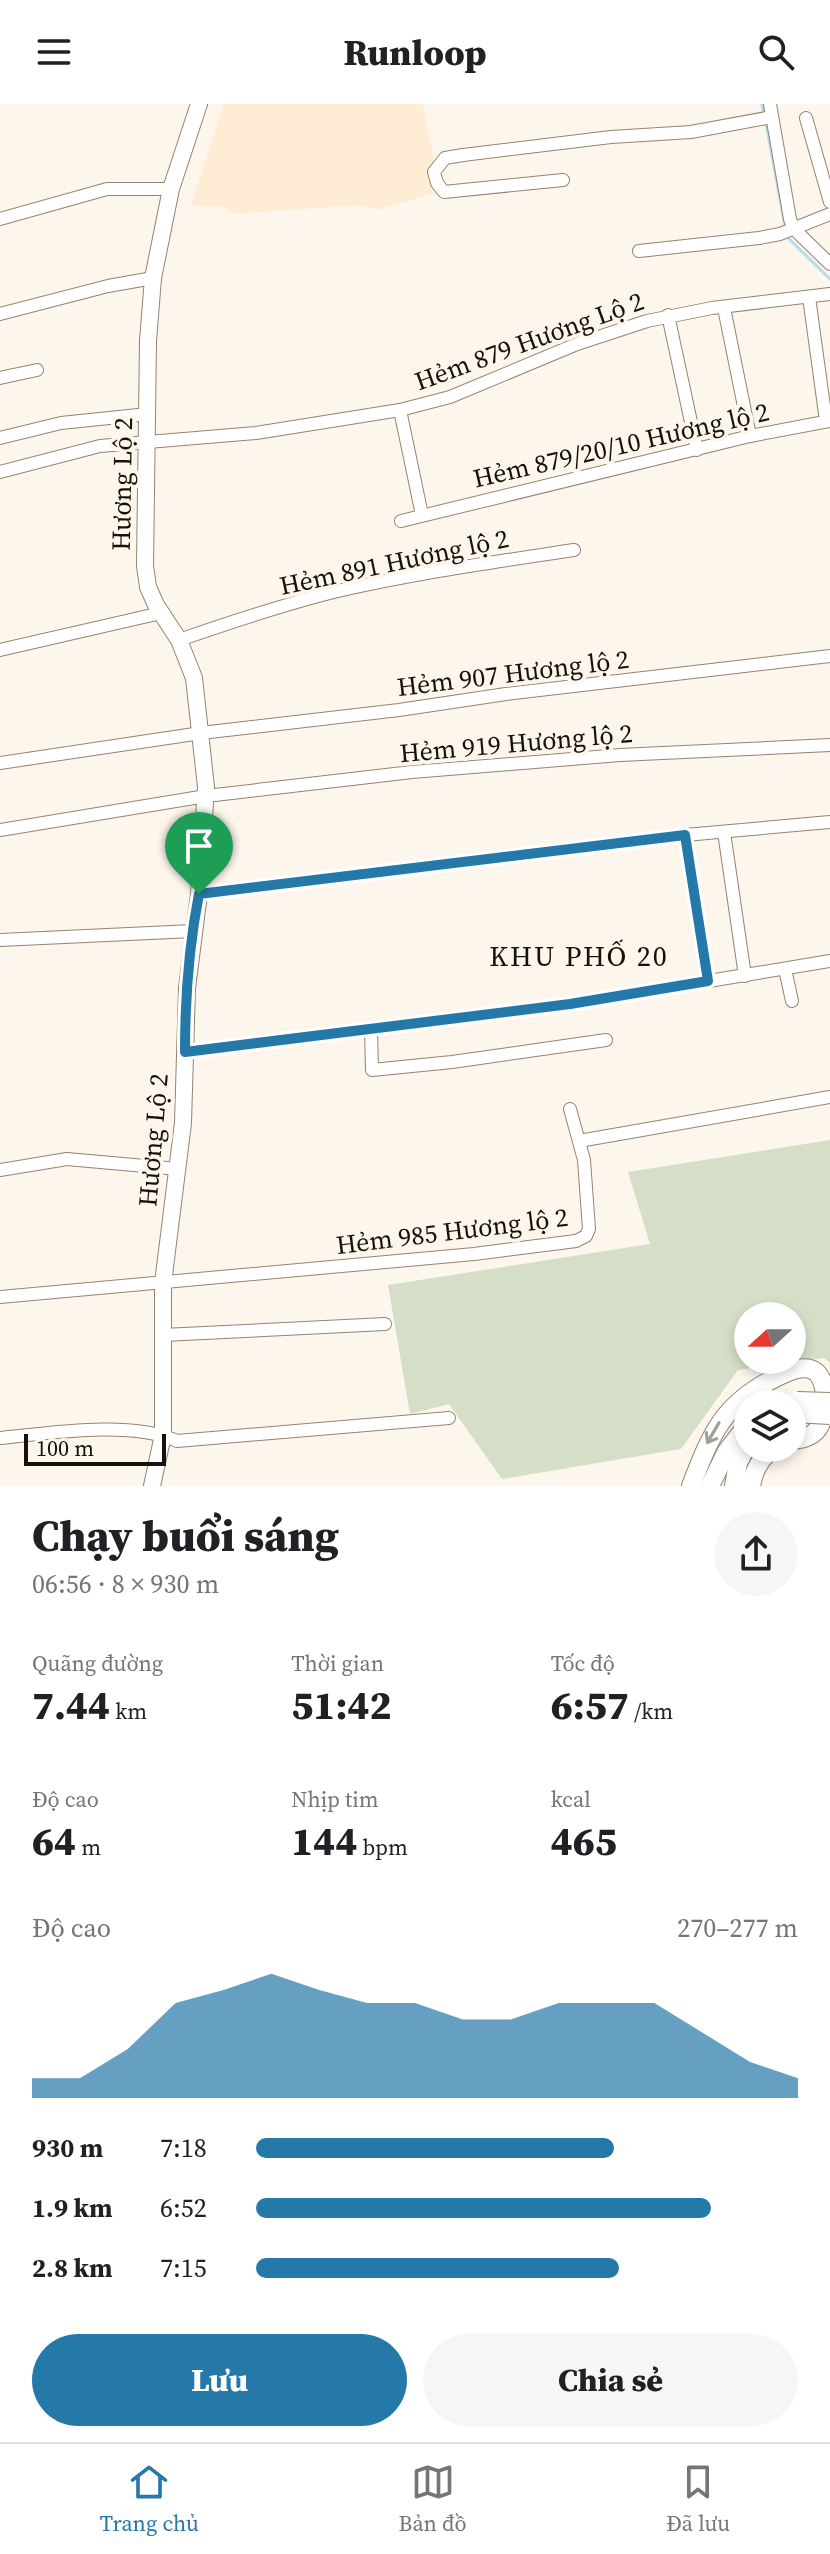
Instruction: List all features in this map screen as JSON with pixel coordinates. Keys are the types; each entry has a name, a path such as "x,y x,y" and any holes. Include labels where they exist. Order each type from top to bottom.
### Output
{"highway":[{"path":"757,1390 791,1371 806,1368 818,1373 825,1399 822,1420 816,1432 806,1437"},
{"path":"806,1406 830,1402"},
{"path":"691,1486 710,1437 734,1407"},
{"path":"806,1411 830,1415"},
{"path":"710,1486 734,1442"},
{"path":"734,1486 738,1462"},
{"path":"751,1486 760,1462"}],"main road":[{"path":"171,189 199,104"},
{"name":"Hương Lộ 2","path":"152,1486 163,1435 163,1283 183,1123 187,988 199,894 206,796 194,678 179,640 148,587 145,566 148,341 153,278 171,189"}],"street":[{"path":"563,180 444,192 434,172 445,158 611,137 691,132 770,113 790,219 788,231"},
{"path":"806,118 830,202"},
{"path":"0,219 107,189 171,189"},
{"path":"639,251 759,238 788,231 830,214"},
{"path":"788,231 830,264"},
{"path":"0,314 108,286 153,278"},
{"name":"Hẻm 879 Hương Lộ 2","path":"0,472 100,446 256,433 400,410 450,397 577,344 668,315 830,294"},
{"path":"809,297 828,421"},
{"path":"724,308 750,436"},
{"path":"668,315 697,450"},
{"path":"0,378 37,370"},
{"path":"400,410 422,515"},
{"path":"0,438 61,423 148,414"},
{"name":"Hẻm 879/20/10 Hương lộ 2","path":"401,521 750,436 828,421"},
{"name":"Hẻm 891 Hương lộ 2","path":"179,640 337,591 451,568 574,550"},
{"path":"0,650 161,613"},
{"name":"Hẻm 907 Hương lộ 2","path":"0,763 201,733 830,656"},
{"name":"Hẻm 919 Hương lộ 2","path":"0,830 206,796 412,772 605,756 830,745"},
{"path":"199,894 685,835 830,822"},
{"path":"724,832 745,976"},
{"path":"685,835 708,981"},
{"path":"0,940 193,931"},
{"path":"185,1052 570,1004 830,961"},
{"path":"785,969 792,1001"},
{"path":"371,1029 372,1070 606,1040"},
{"path":"570,1109 579,1141 830,1097"},
{"name":"Hẻm 985 Hương lộ 2","path":"163,1283 474,1254 576,1241 586,1236 589,1229 584,1160 579,1141"},
{"path":"0,1170 67,1159 178,1169"},
{"path":"0,1297 163,1283"},
{"path":"163,1335 385,1324"},
{"path":"0,1438 99,1430 163,1435 177,1441 449,1418"}],"shaded area":[{"path":"224,104 423,104 434,161 430,165 434,193 378,210 362,205 234,214 222,207 191,205"}],"green space":[{"path":"830,1140 830,1363 824,1358 806,1361 806,1302 734,1302 735,1374 681,1449 502,1479 449,1404 410,1414 388,1285 650,1244 628,1172"}],"waterway":[{"path":"762,104 764,116"},
{"path":"766,123 785,226"},
{"path":"787,237 830,279"}],"district":[{"name":"KHU PHỐ 20","path":"579,956"}],"route":[{"path":"685,835 708,981 570,1004 185,1052 187,988 199,894 685,835"}]}
